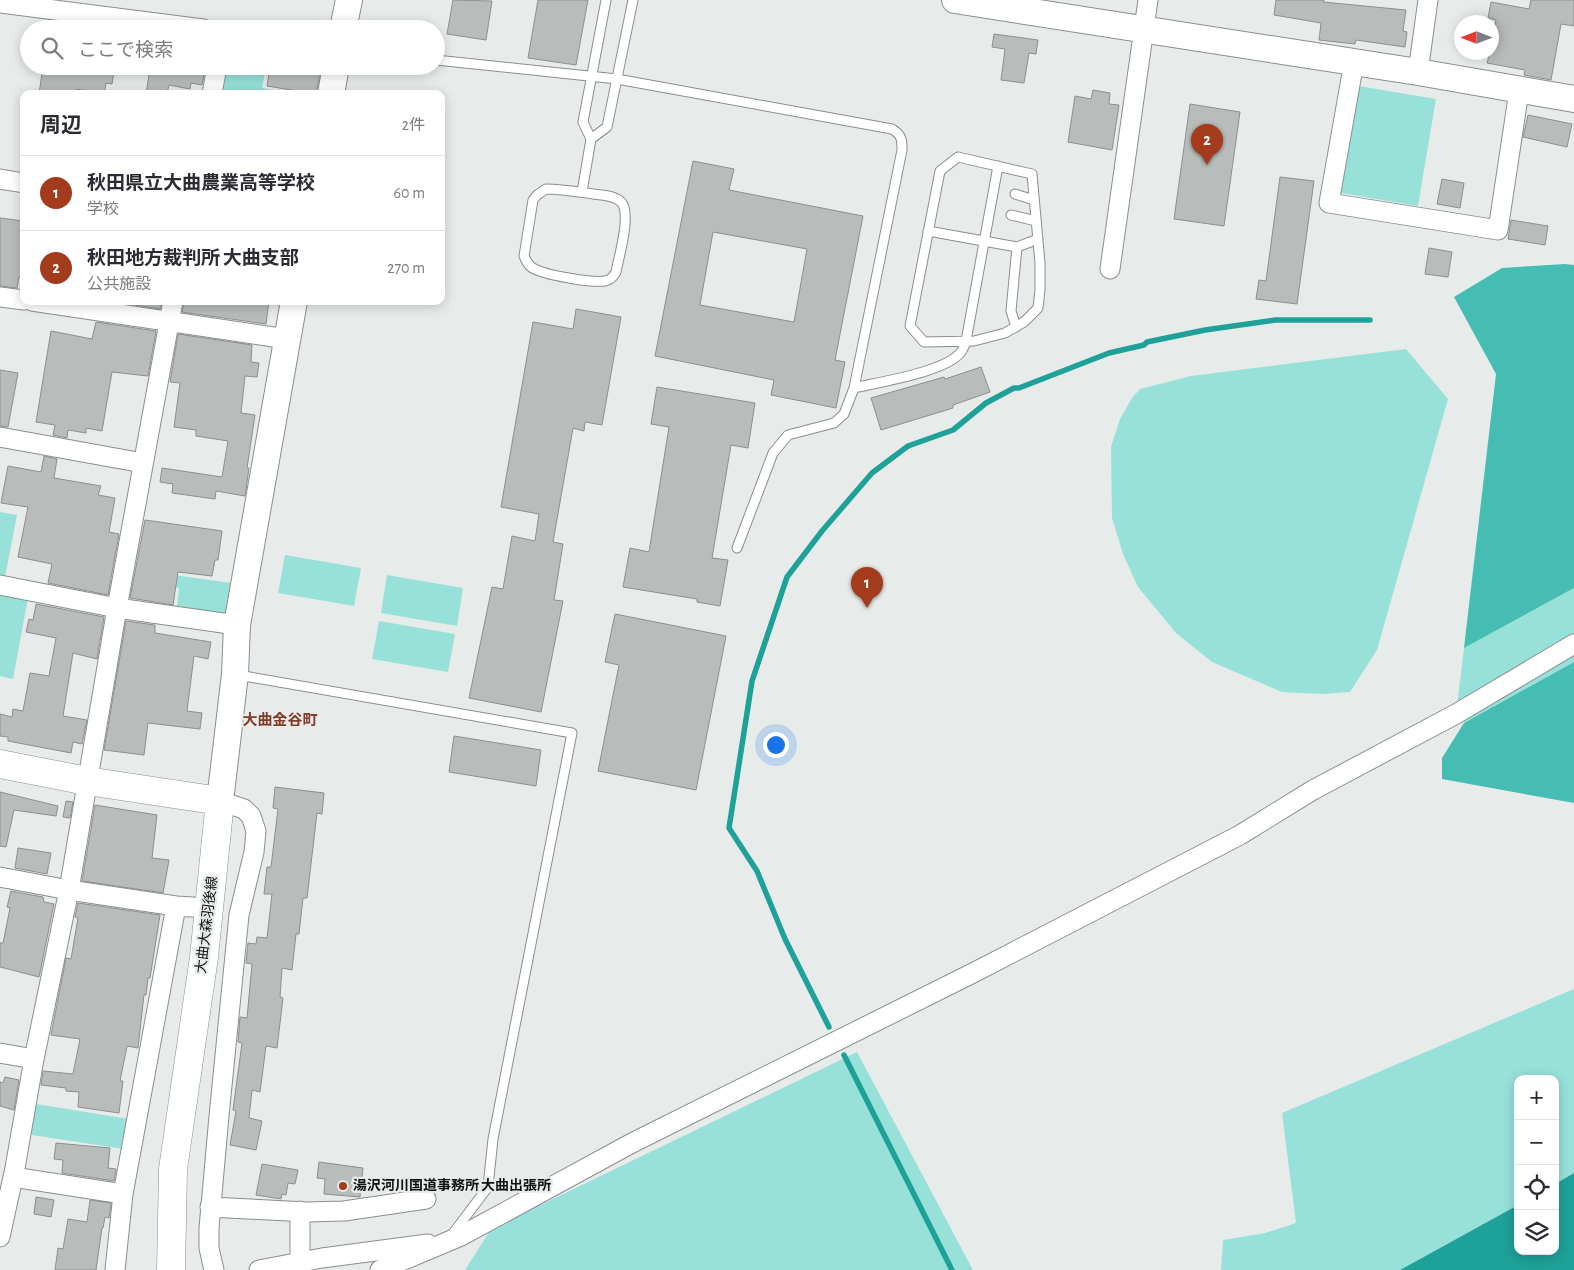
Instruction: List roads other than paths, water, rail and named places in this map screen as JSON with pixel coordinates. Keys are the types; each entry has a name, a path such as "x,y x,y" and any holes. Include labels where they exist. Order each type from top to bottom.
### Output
{"main road":[{"path":"0,764 87,781 220,801"},
{"name":"大曲大森羽後線","path":"171,1270 173,1169 204,956 220,801"}],"street":[{"path":"345,20 349,0"},
{"path":"955,0 1041,7 1143,29 1418,72 1574,99"},
{"path":"1110,268 1148,0"},
{"path":"1418,72 1428,0"},
{"path":"0,2 28,3 142,20"},
{"path":"1354,62 1329,203 1498,230 1519,91"},
{"path":"213,90 215,75"},
{"path":"332,90 334,75"},
{"path":"0,179 20,182"},
{"path":"0,296 20,299"},
{"path":"58,305 287,340"},
{"path":"0,1237 9,1170 69,890 117,608 172,305"},
{"path":"214,1270 209,1248 210,1207 239,915 254,852 256,831 251,816 244,809 220,801 235,674 238,624 293,305"},
{"path":"0,438 143,463"},
{"path":"0,585 117,608 238,624"},
{"path":"380,1270 461,1236 632,1142 971,974 1240,835 1313,790 1456,714 1574,644"},
{"path":"1,884 69,890 176,906 209,908"},
{"path":"115,1270 123,1194 176,906"},
{"path":"0,1053 34,1059"},
{"path":"9,1170 123,1194"},
{"path":"210,1207 344,1211 426,1200"},
{"path":"300,1211 300,1262"},
{"path":"259,1270 397,1247 446,1242"}],"lane":[{"path":"582,192 591,139 583,122 606,0"},
{"path":"591,139 607,127 633,0"},
{"path":"445,61 617,79 892,129 902,139 902,150 854,388 844,414 834,423 788,435 773,453 737,548"},
{"path":"958,157 998,166 1032,174 1040,272 1038,308 1024,322 1005,333 974,341 924,342 910,326 940,171 958,157"},
{"path":"854,388 938,367 956,357 962,351 966,341 998,166"},
{"path":"550,189 582,192 613,197 621,202 624,208 625,223 616,272 608,280 592,282 538,271 527,263 524,256 533,200 537,195 541,191 550,189"},
{"path":"1015,194 1034,200"},
{"path":"1011,214 1036,221"},
{"path":"928,230 1017,247 1038,239"},
{"path":"1016,327 1011,311 1017,247"},
{"path":"235,674 572,734 493,1139 488,1187 446,1242"}],"waterway":[{"path":"829,1027 785,939 757,871 729,828 752,681 787,577 822,531 872,473 908,446 953,430 986,403 1014,388 1019,388 1109,353 1144,345 1147,342 1205,330 1276,320 1370,320"},
{"path":"844,1055 952,1270"}],"place":[{"name":"秋田地方裁判所 大曲支部","path":"1207,165"},
{"name":"秋田県立大曲農業高等学校","path":"867,608"},
{"name":"湯沢河川国道事務所 大曲出張所","path":"343,1186"}],"district":[{"name":"大曲金谷町","path":"280,720"}]}
